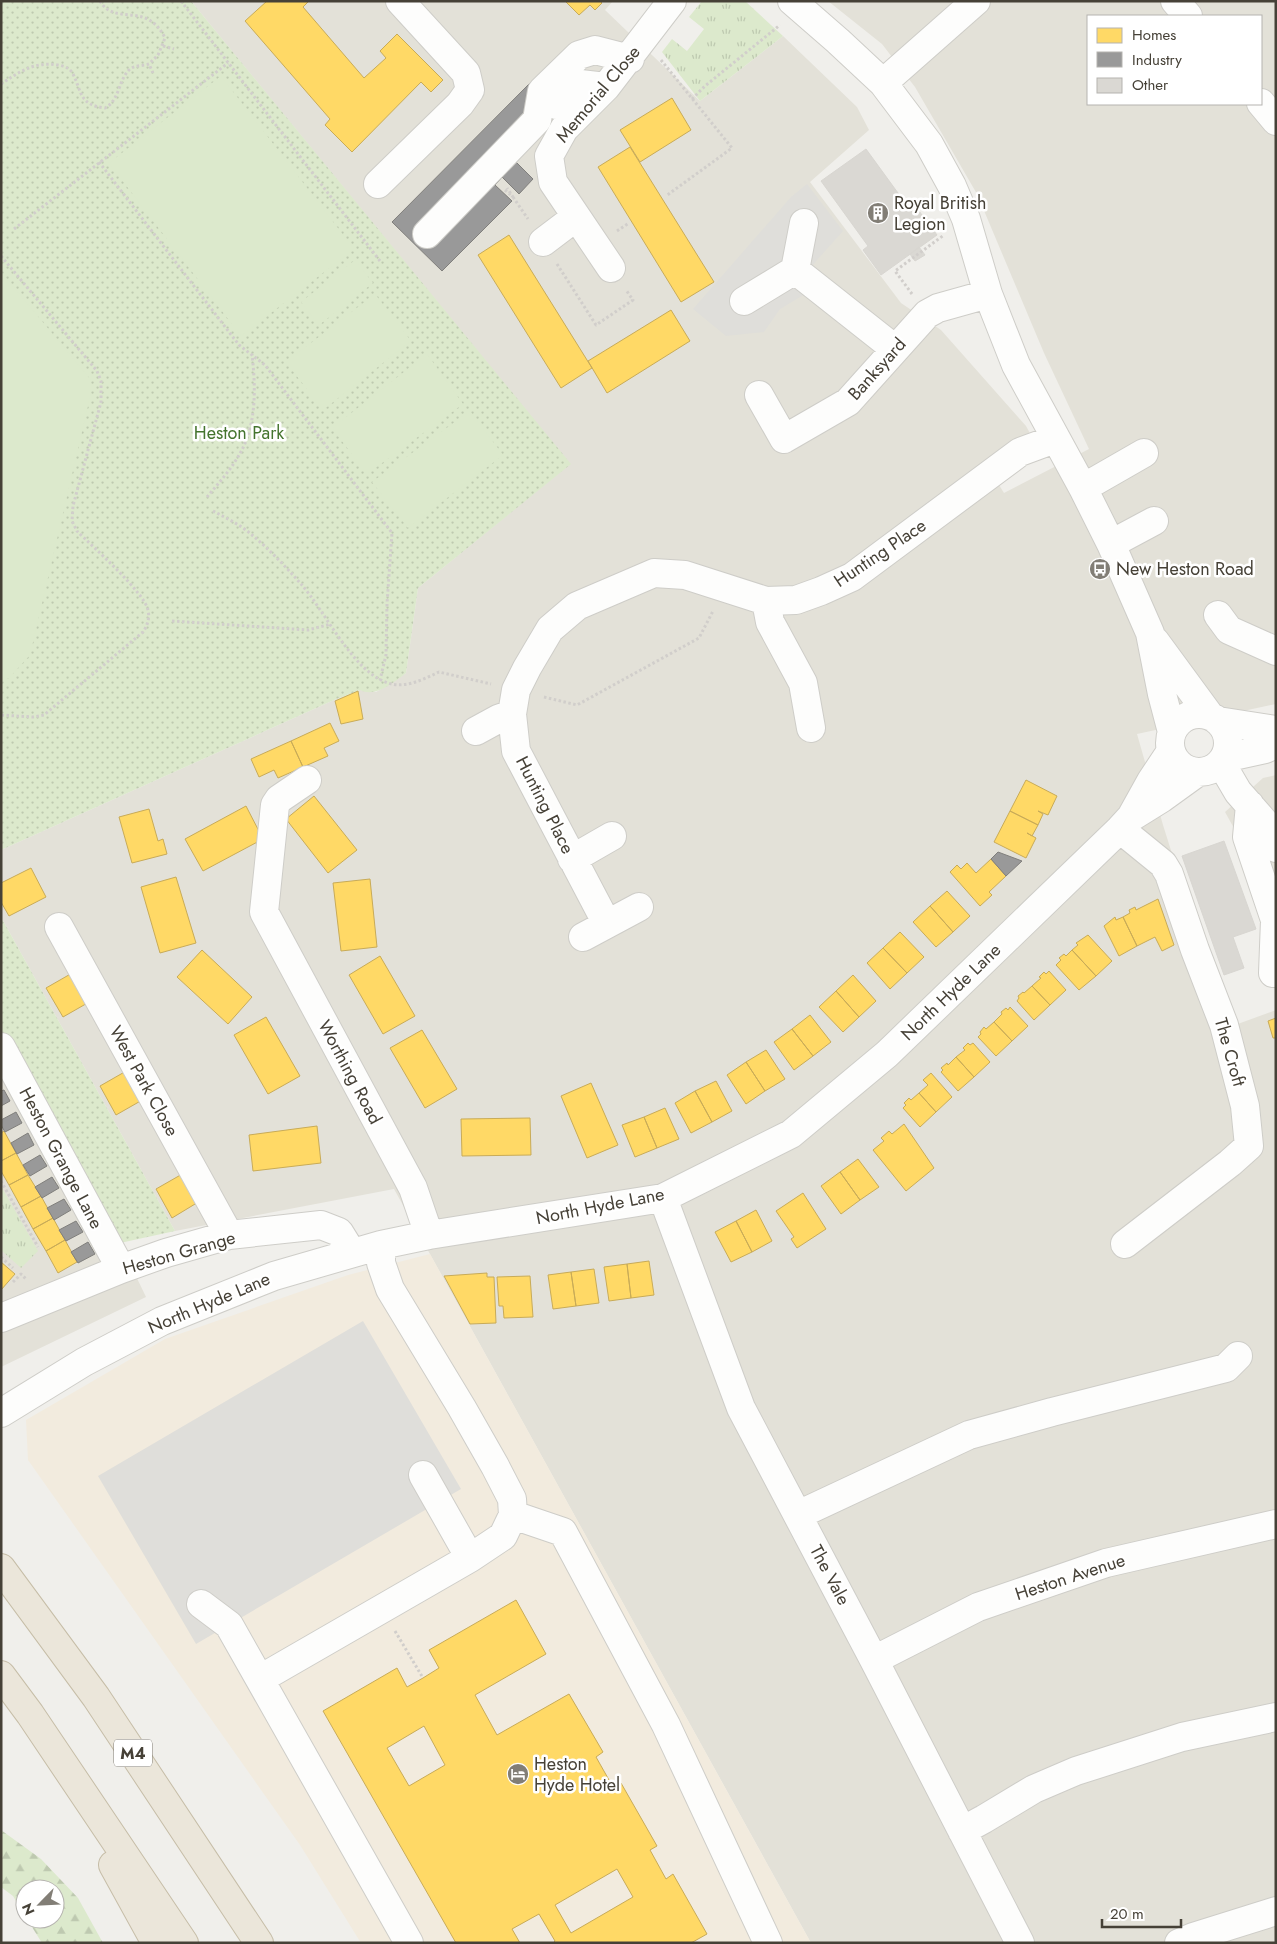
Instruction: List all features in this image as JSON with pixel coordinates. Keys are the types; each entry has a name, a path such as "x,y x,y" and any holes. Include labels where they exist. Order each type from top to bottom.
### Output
{"highway":[{"name":"M4","path":"1,1568 96,1696 259,1943"},
{"path":"1,1675 30,1714 184,1943"},
{"path":"30,1714 156,1943"}],"street":[{"path":"378,184 460,104 470,90 466,72 400,1"},
{"name":"Memorial Close","path":"611,268 553,182 548,156 564,129 606,88 672,1"},
{"path":"883,83 976,1"},
{"path":"1175,1 1187,15"},
{"path":"797,5 883,83 929,144 952,186 966,219 988,294 1016,365 1083,488 1111,544 1150,633 1175,759 1181,766 1189,770 1265,749 1276,744"},
{"path":"427,234 538,120 542,91 579,55 595,50 637,48"},
{"path":"557,105 580,84 606,88"},
{"path":"1262,104 1276,121"},
{"path":"543,242 576,217"},
{"path":"744,301 795,270 804,223"},
{"path":"795,270 895,348"},
{"name":"Banksyard","path":"760,395 784,439 848,402 927,314 938,308 988,294"},
{"name":"Hunting Place","path":"607,924 516,751 514,702 526,668 550,629 577,606 654,573 685,575 766,602 796,600 820,592 852,577 1020,452 1055,439"},
{"path":"1083,488 1144,453"},
{"path":"1111,544 1154,521"},
{"path":"766,602 770,622 803,683 811,728"},
{"path":"1218,615 1229,630 1276,651"},
{"path":"1150,633 1214,719 1225,729 1228,749 1214,764"},
{"path":"476,731 498,719 514,702"},
{"path":"1172,741 1177,724 1184,718 1201,714 1214,719 1276,730"},
{"name":"North Hyde Lane","path":"1126,823 1172,741"},
{"path":"1214,764 1267,825 1276,848"},
{"name":"North Hyde Lane","path":"6,1410 84,1362 162,1320 274,1276 381,1245 429,1235 662,1198 791,1134 887,1054 1126,823 1214,764"},
{"name":"Worthing Road","path":"307,780 279,799 275,805 264,912 413,1188 429,1235"},
{"path":"1250,805 1247,837 1276,920 1273,973"},
{"name":"The Croft","path":"1125,1244 1230,1163 1249,1146 1245,1106 1224,1025 1195,950 1169,874 1163,864 1126,823"},
{"path":"572,859 612,836"},
{"path":"583,937 639,907"},
{"name":"West Park Close","path":"59,927 230,1235"},
{"name":"Heston Grange Lane","path":"1,1047 121,1269"},
{"name":"The Vale","path":"662,1198 741,1408 1020,1943"},
{"name":"Heston Grange","path":"1,1318 121,1269 166,1253 230,1235 321,1225 339,1232 352,1253"},
{"path":"260,1679 470,1558 503,1536 513,1515 512,1499 495,1466 390,1288 381,1263 381,1245"},
{"path":"798,1515 969,1435 1226,1368 1238,1356"},
{"path":"423,1474 470,1558"},
{"path":"513,1515 563,1532 666,1725 768,1943"},
{"name":"Heston Avenue","path":"874,1660 978,1607 1106,1563 1276,1524"},
{"path":"201,1604 229,1625 409,1943"},
{"path":"962,1831 1034,1788 1076,1771 1182,1737 1276,1717"},
{"path":"1179,1943 1192,1937 1276,1911"}],"path":[{"path":"1,84 23,71 45,63 64,66 70,69 73,74 79,93 91,104 105,108 111,104 130,70 135,66 149,64 163,46 165,38 157,22 146,13 109,11 104,8 100,1"},
{"path":"182,1 228,64 380,261"},
{"path":"692,99 797,5"},
{"path":"163,46 174,49"},
{"path":"637,48 692,99 732,148 666,196"},
{"path":"149,64 153,73"},
{"path":"14,228 228,64"},
{"path":"99,162 240,345 265,365 392,533 387,604 386,655 380,680"},
{"path":"512,195 596,325 633,300 611,268"},
{"path":"927,314 895,271 966,219"},
{"path":"914,251 917,255"},
{"path":"1,256 97,371 101,381 101,402 73,506 72,521 77,531 141,596 149,612 149,620 143,632 44,715 33,717 1,715"},
{"path":"207,497 237,459 252,422 255,382 252,354"},
{"path":"213,511 252,534 301,584 363,667 380,680 390,684 417,683 438,672 514,702 577,705 699,638 726,588"},
{"path":"172,621 308,630 331,624"},
{"path":"1,1181 38,1247"},
{"path":"1,1257 13,1268"},
{"path":"382,1609 423,1678"}],"shaded area":[{"path":"191,1 613,1 605,10 700,101 783,36 857,107 869,130 810,182 901,303 941,330 1026,426 1032,437 984,461 1004,493 1089,449 1044,353 977,194 915,87 882,44 828,1 1276,1 1276,704 1137,734 1202,949 1235,1025 1276,1010 1276,1943 811,1943 394,1189 175,1231 1,917 1,850 334,700 360,690 376,692 390,684 406,673 418,588 570,464"},
{"path":"807,184 843,231 809,269 817,287 780,309 764,332 726,336 693,309 791,197"},
{"path":"1276,775 1276,893 1240,839 1225,812 1263,778"},
{"path":"1,1029 120,1243 146,1297 1,1367"},
{"path":"430,1254 811,1943 361,1943 300,1845 28,1460 26,1420 165,1339 348,1275"},
{"path":"363,1321 461,1489 196,1644 98,1476"}],"green space":[{"name":"Heston Park","path":"1,1 191,1 571,464 418,588 406,673 390,684 378,691 366,692 360,690 334,700 1,850"},
{"path":"702,1 745,1 783,36 700,101 662,52 672,39 687,51 704,29 689,17"},
{"path":"221,76 354,249 241,336 109,163"},
{"path":"355,260 373,283 319,325 301,302"},
{"path":"1,272 91,380 91,393 30,655 9,678 1,682"},
{"path":"375,294 411,341 323,410 286,362"},
{"path":"427,354 463,404 367,474 332,428"},
{"path":"470,411 503,455 408,528 372,482"},
{"path":"1,917 175,1231 120,1243 1,1029"},
{"path":"1,1186 38,1251 21,1268 1,1250"},
{"path":"1,1830 41,1859 60,1879 15,1879 15,1899 1,1887"},
{"path":"65,1884 78,1898 103,1943 42,1943 33,1929 65,1929"}],"building: Homes":[{"path":"267,1 309,1 303,7 364,78 386,58 380,51 397,34 443,80 431,92 421,82 352,152 325,125 330,119 245,21"},
{"path":"565,1 600,1 602,3 595,10 590,5 579,15"},
{"path":"672,98 691,130 640,162 620,130"},
{"path":"630,147 714,282 681,302 598,167"},
{"path":"509,235 592,368 561,388 478,255"},
{"path":"671,310 690,341 607,393 588,361"},
{"path":"358,691 363,719 341,724 335,701"},
{"path":"330,723 339,741 324,748 328,756 303,767 291,741"},
{"path":"291,741 303,767 278,778 274,770 259,777 251,759"},
{"path":"1026,780 1057,796 1048,815 1038,811 1043,814 1038,825 1010,811"},
{"path":"314,796 357,850 328,873 286,819"},
{"path":"246,806 263,839 203,871 185,839"},
{"path":"149,809 158,841 163,839 167,854 132,863 119,817"},
{"path":"1010,811 1038,825 1032,836 1036,838 1026,858 994,842"},
{"path":"991,859 1006,876 989,892 992,895 980,906 950,872 957,865 961,869 967,863 976,873"},
{"path":"31,868 46,897 9,916 1,902 1,883"},
{"path":"176,877 196,943 160,953 141,887"},
{"path":"370,879 377,947 341,951 333,883"},
{"path":"947,891 970,916 953,932 930,906"},
{"path":"1158,899 1174,945 1162,951 1155,937 1137,946 1123,917 1130,913 1129,910 1135,907 1136,910"},
{"path":"930,906 953,932 936,947 913,922"},
{"path":"1115,917 1116,920 1123,917 1137,946 1119,956 1104,926"},
{"path":"900,932 924,957 907,973 883,948"},
{"path":"1088,935 1112,961 1096,976 1072,950 1078,945 1076,943"},
{"path":"883,948 907,973 890,989 867,963"},
{"path":"202,950 252,997 228,1024 177,977"},
{"path":"1072,950 1096,976 1079,990 1056,965 1061,960 1059,958 1064,954 1066,956"},
{"path":"380,956 415,1016 383,1034 349,975"},
{"path":"1049,971 1066,990 1050,1005 1032,986 1041,978 1039,977 1044,972 1046,974"},
{"path":"74,972 91,1001 63,1017 46,988"},
{"path":"853,975 876,1001 859,1017 836,991"},
{"path":"1032,986 1050,1005 1034,1020 1017,1001 1018,996"},
{"path":"836,991 859,1017 843,1032 819,1007"},
{"path":"1010,1007 1028,1026 1012,1041 994,1022 1002,1014 1001,1012 1006,1008 1008,1010"},
{"path":"810,1015 831,1042 813,1056 792,1029"},
{"path":"266,1017 300,1076 268,1094 234,1035"},
{"path":"1276,1018 1276,1038 1273,1038 1268,1021"},
{"path":"994,1022 1012,1041 996,1056 978,1037 984,1027 986,1029"},
{"path":"792,1029 813,1056 794,1070 774,1042"},
{"path":"422,1030 457,1089 425,1108 390,1048"},
{"path":"968,1043 970,1045 973,1043 990,1062 974,1077 956,1057 965,1050 963,1048"},
{"path":"766,1050 785,1079 765,1091 746,1062"},
{"path":"956,1057 974,1077 958,1091 941,1072 943,1070 941,1068 947,1063 948,1065"},
{"path":"746,1062 765,1091 746,1104 727,1075"},
{"path":"128,1070 144,1099 116,1115 100,1086"},
{"path":"931,1073 952,1097 936,1112 919,1093 928,1085 923,1080"},
{"path":"716,1081 732,1111 712,1122 695,1091"},
{"path":"591,1083 618,1145 587,1158 561,1096"},
{"path":"695,1091 712,1122 691,1133 675,1103"},
{"path":"919,1093 936,1112 920,1127 903,1108 906,1105 904,1103 909,1098 911,1100"},
{"path":"665,1108 679,1139 657,1148 644,1117"},
{"path":"644,1117 657,1148 635,1157 622,1125"},
{"path":"530,1118 531,1155 462,1156 461,1119"},
{"path":"904,1124 934,1168 906,1191 873,1150 884,1141 881,1138 889,1131 892,1134"},
{"path":"317,1126 321,1163 253,1171 249,1135"},
{"path":"4,1131 16,1153 1,1161 1,1133"},
{"path":"16,1153 28,1175 9,1185 1,1171 1,1161"},
{"path":"858,1159 879,1187 860,1200 840,1172"},
{"path":"840,1172 860,1200 841,1214 821,1186"},
{"path":"184,1173 200,1201 172,1218 156,1189"},
{"path":"28,1175 41,1196 21,1207 9,1185"},
{"path":"803,1193 826,1229 797,1248 791,1239 794,1237 776,1211"},
{"path":"41,1196 53,1218 33,1229 21,1207"},
{"path":"756,1210 772,1241 752,1252 736,1221"},
{"path":"53,1218 65,1240 46,1251 33,1229"},
{"path":"736,1221 752,1252 731,1262 715,1232"},
{"path":"65,1240 77,1262 58,1273 46,1251"},
{"path":"649,1261 654,1295 631,1298 627,1264"},
{"path":"1,1262 15,1274 1,1290"},
{"path":"627,1264 631,1298 609,1301 604,1267"},
{"path":"594,1269 599,1303 576,1306 571,1272"},
{"path":"571,1272 576,1306 553,1309 548,1275"},
{"path":"487,1273 487,1277 494,1277 496,1323 470,1324 444,1276"},
{"path":"530,1276 533,1317 504,1318 503,1306 499,1306 497,1277"},
{"name":"Heston Hyde Hotel","path":"516,1600 546,1654 475,1695 497,1735 569,1694 603,1752 596,1757 613,1787 621,1783 657,1846 650,1850 666,1879 673,1874 707,1934 691,1943 553,1943 555,1941 539,1914 512,1929 520,1943 456,1943 323,1711 397,1668 407,1687 423,1678 439,1668 429,1650","holes":["424,1726 445,1765 409,1786 387,1748","617,1869 633,1897 571,1933 555,1905"]}],"building: Industry":[{"path":"530,83 561,115 515,161 533,179 519,194 502,177 495,185 512,201 442,271 392,222"},
{"path":"998,852 1022,861 1006,876 991,859"},
{"path":"4,1090 10,1101 1,1106 1,1091"},
{"path":"16,1112 22,1123 5,1132 1,1125 1,1120"},
{"path":"28,1133 34,1145 17,1154 11,1143"},
{"path":"40,1155 47,1166 30,1176 23,1165"},
{"path":"52,1177 59,1188 42,1198 35,1187"},
{"path":"64,1199 71,1210 54,1220 47,1208"},
{"path":"76,1221 83,1232 66,1241 59,1230"},
{"path":"88,1242 95,1254 78,1263 71,1252"}],"building: Other":[{"name":"Royal British Legion","path":"866,149 914,215 919,211 937,235 881,275 863,250 868,246 821,181"},
{"path":"919,247 925,255 915,261 910,254"},
{"path":"1224,841 1256,929 1233,937 1244,968 1224,975 1182,856"}],"place":[{"name":"Royal British Legion","path":"878,213"},
{"name":"New Heston Road","path":"1100,569"},
{"name":"Heston Hyde Hotel","path":"518,1774"}]}
